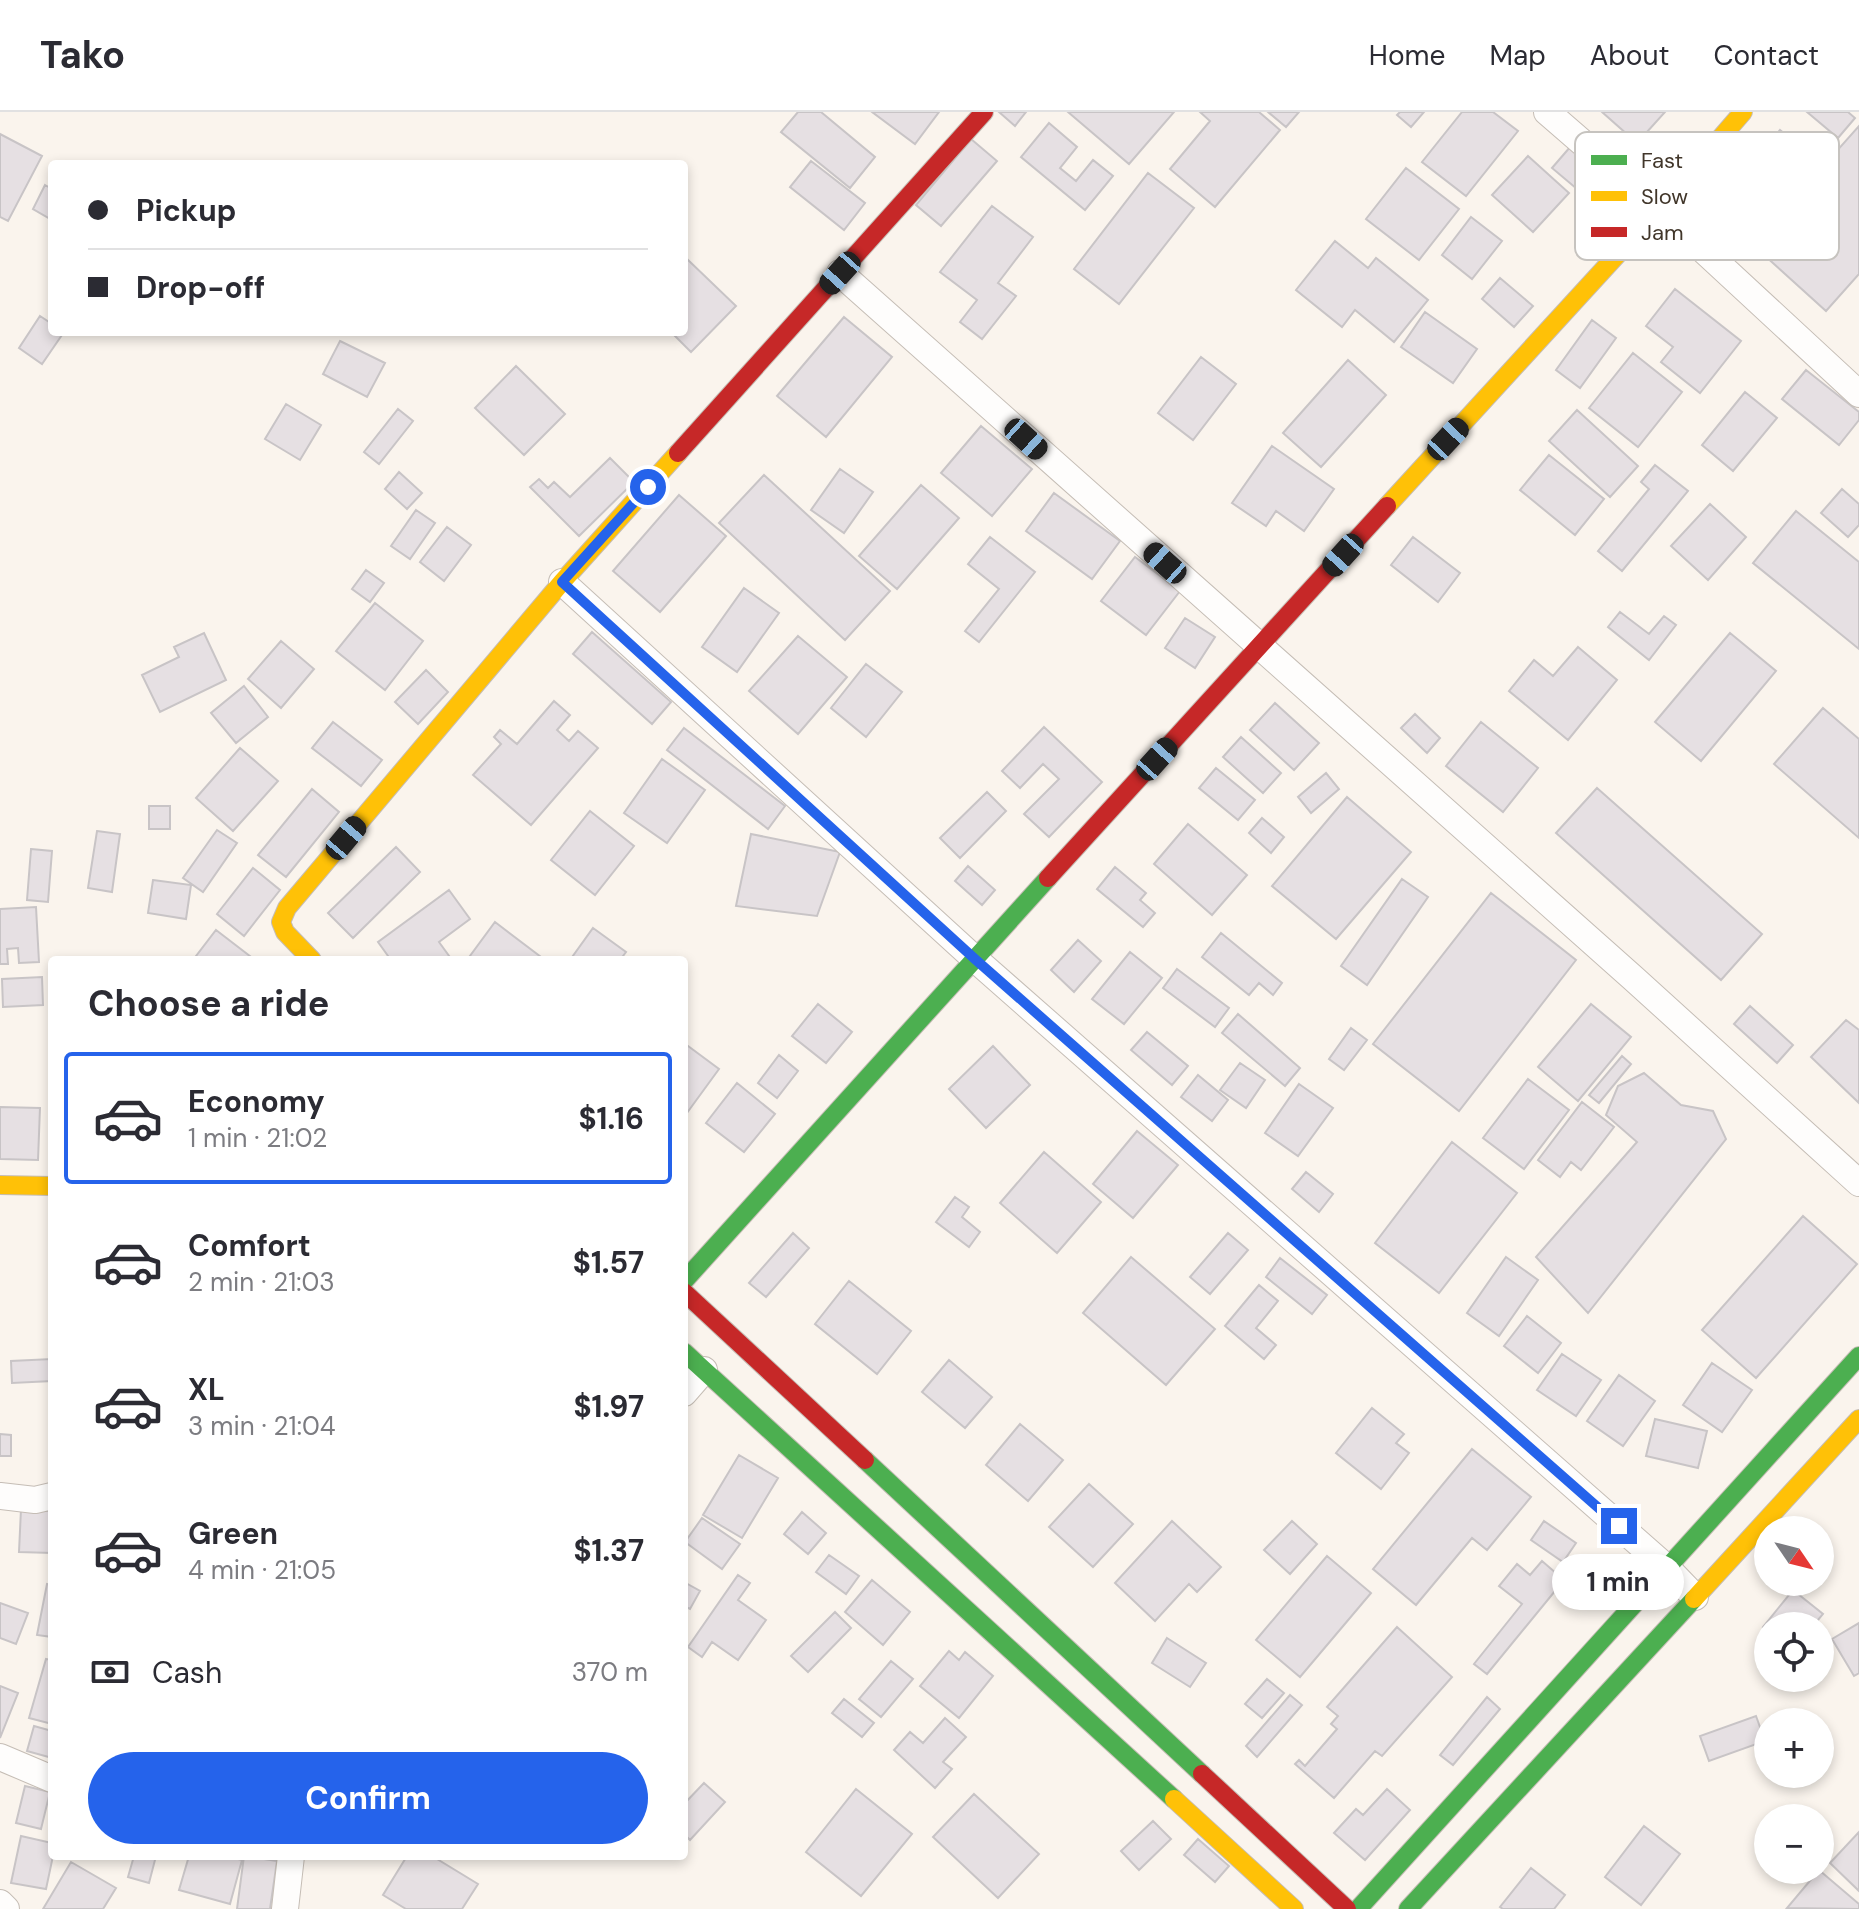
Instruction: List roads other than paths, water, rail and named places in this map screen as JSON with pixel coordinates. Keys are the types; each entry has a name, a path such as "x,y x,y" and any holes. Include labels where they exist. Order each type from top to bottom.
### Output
{"street":[{"path":"308,956 285,932 281,922 287,908 562,582 984,112"},
{"path":"1547,112 1575,136"},
{"path":"1726,132 1743,112"},
{"path":"688,1277 1612,260"},
{"path":"1714,260 1859,394"},
{"path":"840,273 1859,1183"},
{"path":"562,582 976,960 1667,1568 1695,1597"},
{"path":"0,1185 48,1186"},
{"path":"688,1296 1347,1909"},
{"path":"688,1356 1294,1909"},
{"path":"1358,1909 1859,1356"},
{"path":"688,1388 704,1370"},
{"path":"1408,1909 1859,1419"},
{"path":"0,1496 35,1500 48,1497"},
{"path":"0,1757 48,1777"},
{"path":"285,1909 291,1860"},
{"path":"0,1903 6,1909"}]}
